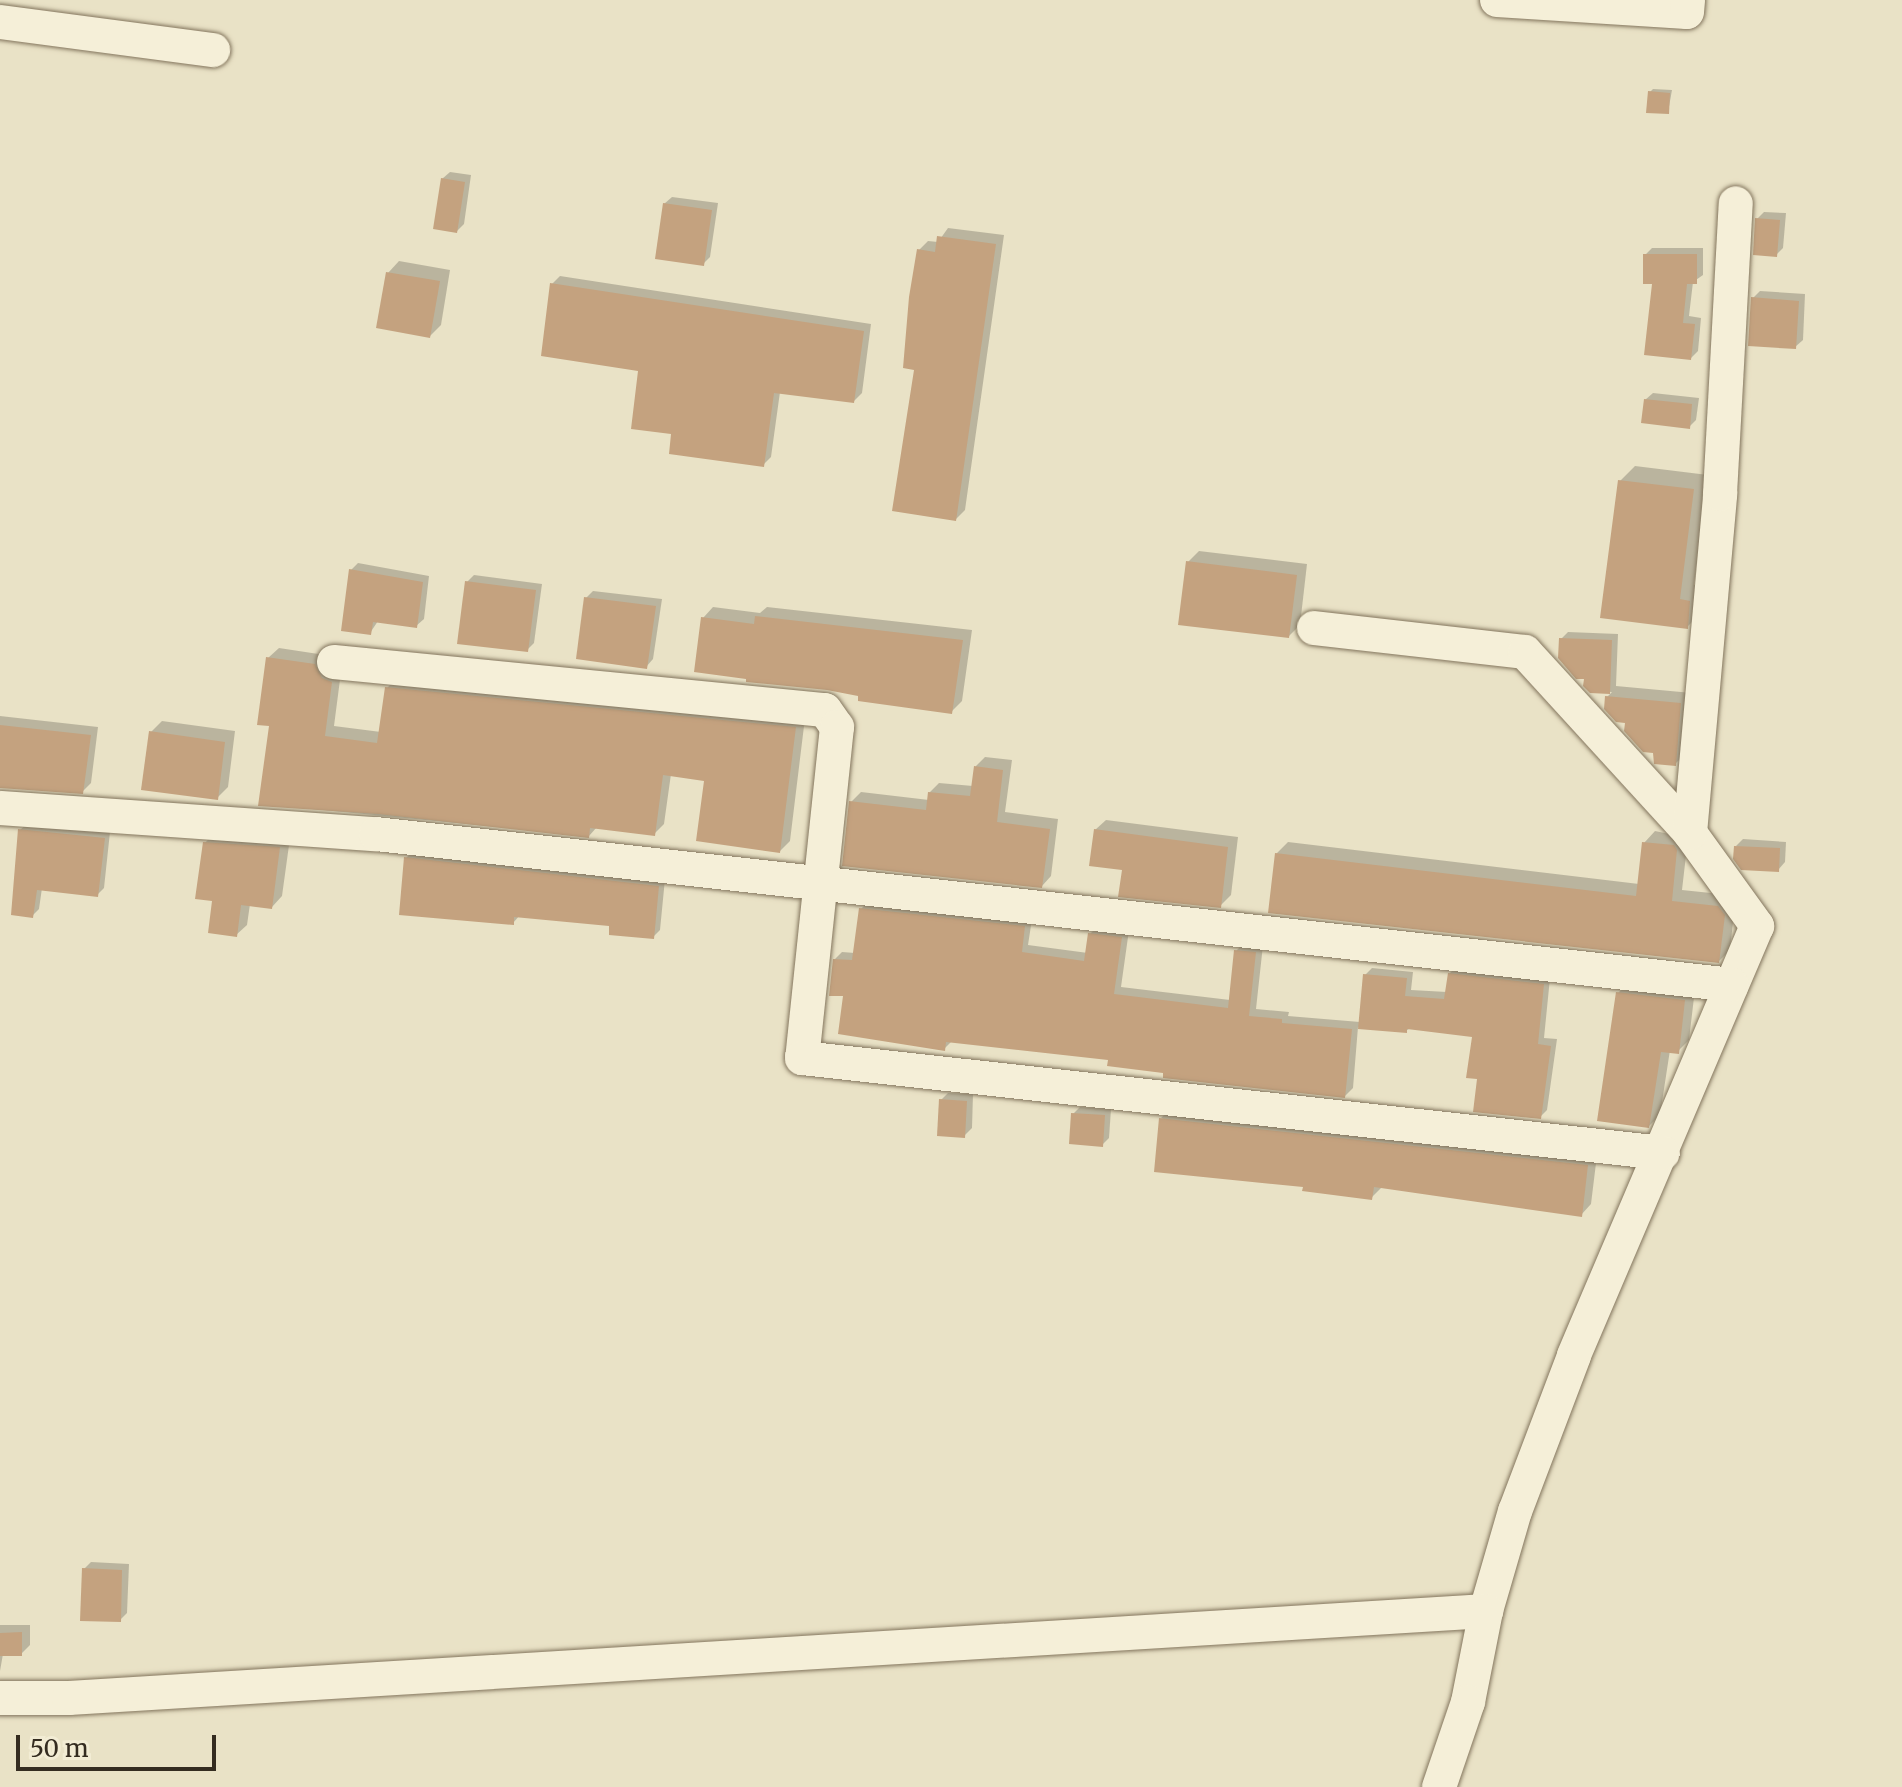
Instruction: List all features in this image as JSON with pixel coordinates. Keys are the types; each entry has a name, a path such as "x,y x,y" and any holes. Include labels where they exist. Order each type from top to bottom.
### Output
{"street":[{"path":"1497,0 1687,12 1688,0"},
{"path":"0,22 213,50"},
{"path":"1690,833 1720,494 1736,203"},
{"path":"1314,628 1525,652 1690,833 1757,926 1574,1356 1515,1511 1486,1611 1468,1702 1439,1787"},
{"path":"334,662 825,710 837,727 802,1058 1663,1153"},
{"path":"0,808 376,834 1732,985"},
{"path":"0,1698 69,1698 1486,1611"}],"building":[{"path":"1648,91 1670,93 1669,114 1646,113"},
{"path":"441,178 465,182 457,233 433,229"},
{"path":"663,203 712,210 704,266 655,259"},
{"path":"1755,218 1780,220 1777,257 1753,255"},
{"path":"937,236 996,244 956,521 892,511 914,370 903,368 909,297 917,249 935,252"},
{"path":"1643,254 1697,254 1697,284 1687,284 1683,323 1695,324 1691,360 1644,355 1652,284 1643,284"},
{"path":"386,272 440,281 430,338 376,328"},
{"path":"550,283 864,331 854,403 774,393 764,467 669,454 671,434 631,429 638,371 541,356"},
{"path":"1751,297 1799,301 1796,349 1748,346"},
{"path":"1644,399 1692,404 1690,429 1641,423"},
{"path":"1618,480 1694,489 1680,599 1690,601 1688,629 1600,618"},
{"path":"1186,561 1297,575 1289,638 1178,625"},
{"path":"349,569 423,582 417,628 373,622 371,635 341,631"},
{"path":"465,581 536,590 528,652 457,644"},
{"path":"584,597 656,606 647,669 576,659"},
{"path":"755,616 963,640 952,714 858,701 858,696 827,690 746,682 746,679 694,672 701,617 754,624"},
{"path":"1559,638 1612,640 1610,694 1590,693 1583,686 1584,679 1576,679 1558,658"},
{"path":"266,657 315,664 322,678 332,682 325,736 377,743 385,687 796,727 780,853 696,841 704,781 663,775 655,836 590,828 589,838 378,814 258,806 269,726 257,725"},
{"path":"1605,696 1681,703 1676,766 1654,764 1653,753 1643,752 1624,731 1625,723 1616,722 1604,709"},
{"path":"0,725 91,735 83,794 0,788"},
{"path":"149,731 225,742 218,800 141,790"},
{"path":"974,766 1003,770 997,822 1050,829 1042,888 842,866 849,801 926,810 928,792 970,796"},
{"path":"18,829 105,838 98,897 37,890 33,918 11,915"},
{"path":"1094,829 1228,847 1221,908 1118,897 1122,870 1089,866"},
{"path":"203,842 280,847 272,909 241,905 237,937 208,933 212,901 195,899"},
{"path":"1642,842 1674,845 1677,850 1672,901 1718,906 1725,915 1719,963 1268,913 1275,853 1636,896"},
{"path":"1734,846 1780,848 1779,872 1741,870 1733,859"},
{"path":"404,857 659,886 654,939 609,935 609,926 514,917 514,925 399,915"},
{"path":"859,908 1025,926 1022,952 1084,961 1088,933 1122,937 1114,994 1228,1008 1234,950 1256,952 1249,1016 1282,1019 1282,1023 1352,1029 1345,1098 1163,1078 1163,1073 1107,1066 1108,1060 946,1042 945,1051 838,1034 843,996 829,996 833,959 852,960"},
{"path":"1448,973 1544,984 1538,1044 1551,1046 1541,1119 1473,1112 1477,1079 1466,1078 1472,1037 1407,1029 1407,1033 1358,1029 1363,974 1407,978 1405,996 1444,999"},
{"path":"1616,992 1685,1000 1679,1054 1661,1052 1649,1128 1597,1121"},
{"path":"939,1099 967,1101 965,1138 937,1136"},
{"path":"1071,1113 1105,1115 1103,1147 1069,1144"},
{"path":"1159,1118 1588,1165 1582,1217 1374,1187 1372,1200 1302,1191 1303,1187 1154,1172"},
{"path":"82,1568 122,1570 121,1622 80,1621"},
{"path":"22,1632 22,1656 0,1656 0,1633"}]}
